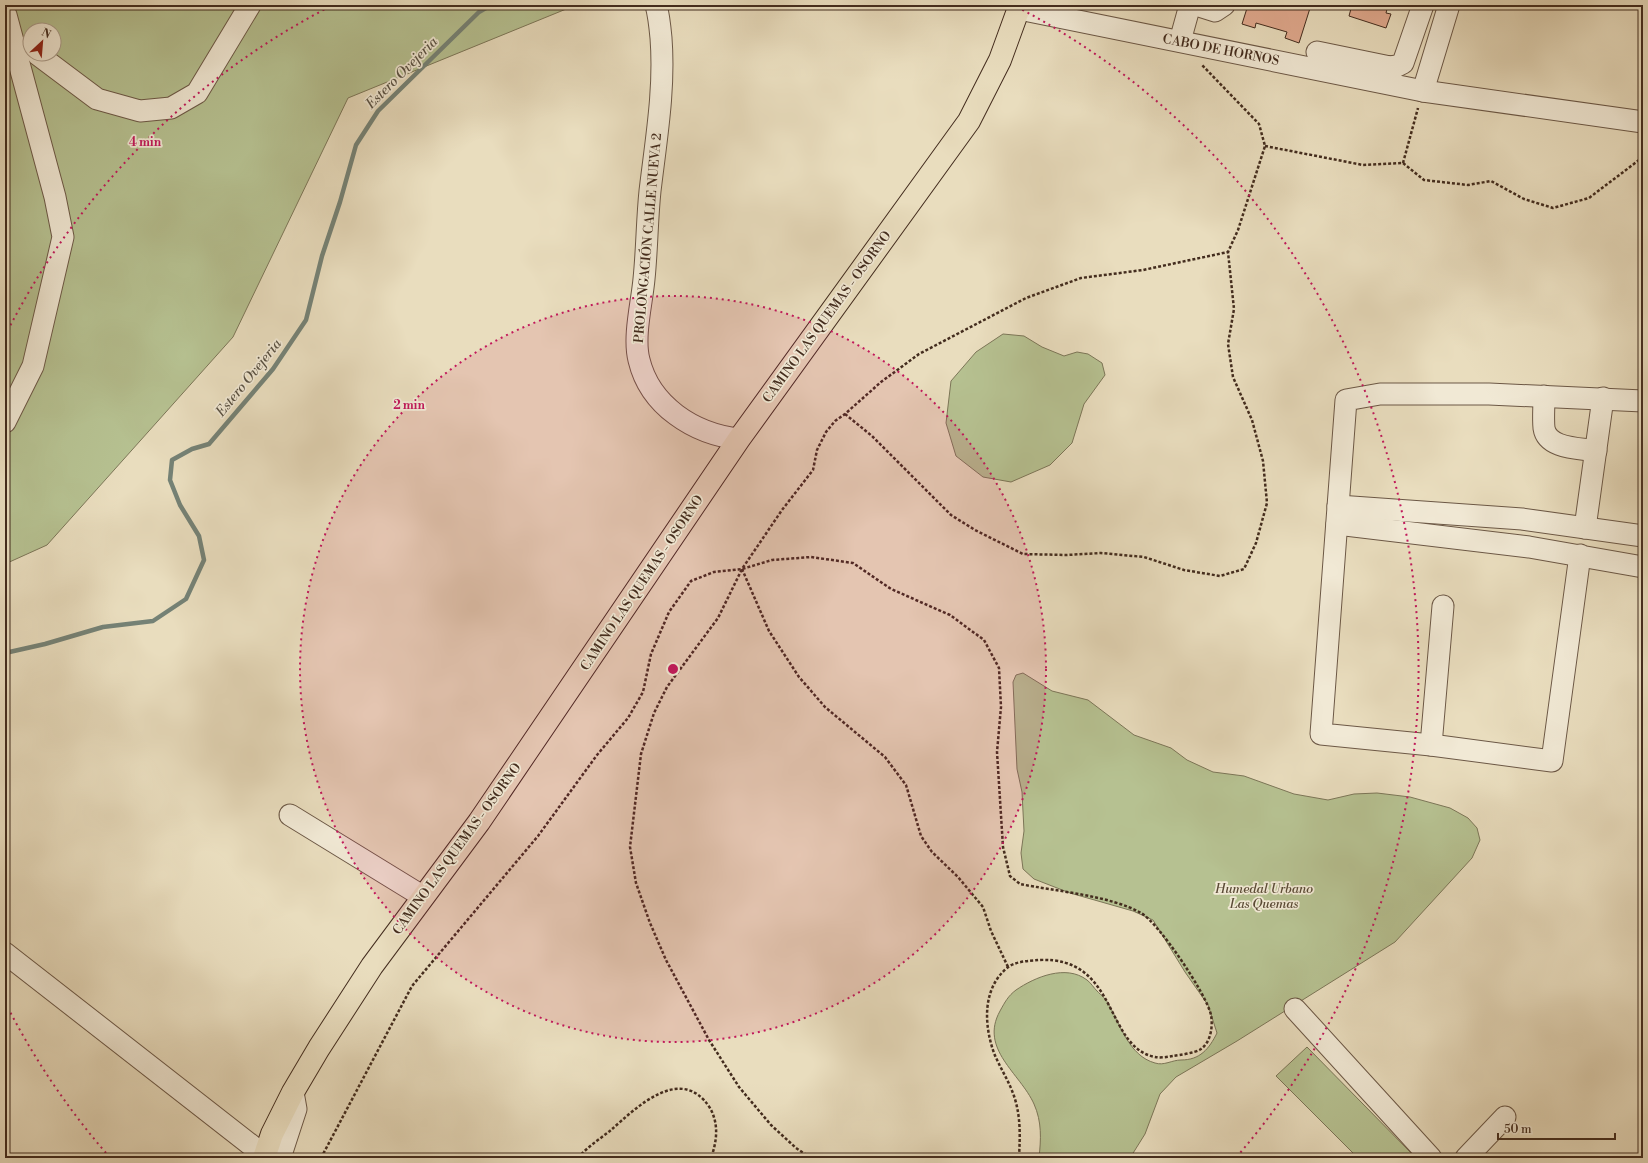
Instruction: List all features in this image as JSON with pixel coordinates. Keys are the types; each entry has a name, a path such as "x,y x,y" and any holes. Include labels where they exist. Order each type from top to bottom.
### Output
{"main road":[{"name":"CAMINO LAS QUEMAS - OSORNO","path":"270,1157 282,1113 346,1004 422,896 492,803 739,439 969,121 1000,60 1020,7"}],"street":[{"path":"48,62 97,99 140,111 171,108 197,93 250,5"},
{"path":"1180,41 1190,5"},
{"path":"1196,5 1215,11 1224,5"},
{"path":"1317,52 1390,67 1397,66 1403,62 1423,5"},
{"path":"1422,91 1449,5"},
{"name":"CABO DE HORNOS","path":"1020,7 1422,91 1643,122"},
{"name":"PROLONGACIÓN CALLE NUEVA 2","path":"660,8 662,54 659,117 650,193 644,278 638,323 638,359 649,385 667,407 678,416 695,427 713,434 739,439"},
{"path":"5,15 22,35"},
{"path":"5,15 55,197 63,237 33,366 5,422"},
{"path":"1580,555 1552,762 1432,745 1321,734 1346,400 1380,394 1544,396 1603,398 1643,402"},
{"path":"1544,396 1544,429 1550,439 1558,444 1596,451"},
{"path":"1585,528 1603,398"},
{"path":"1337,515 1522,519 1643,536"},
{"path":"1337,515 1580,555 1643,567"},
{"path":"1432,745 1443,606"},
{"path":"290,815 422,896"},
{"path":"5,953 270,1157"},
{"path":"1295,1009 1431,1158"},
{"path":"1466,1158 1505,1116"}],"path":[{"path":"845,414 872,436 951,515 975,530 1023,554 1101,554 1144,557 1184,570 1220,576 1244,569 1256,543 1267,503 1263,461 1252,420 1233,377 1228,344 1234,309 1228,252 1238,230 1265,146 1259,124 1180,41"},
{"path":"1404,164 1422,91"},
{"path":"1265,146 1363,165 1404,164 1424,180 1468,186 1491,181 1524,199 1553,208 1589,198 1643,157"},
{"path":"811,1158 796,1148 771,1125 739,1087 709,1040 666,960 650,923 636,883 630,847 641,754 654,712 667,687 718,618 742,569 782,510 813,470 817,450 826,432 835,421 881,382 919,354 1026,298 1081,278 1143,270 1228,252"},
{"path":"321,1158 412,986 538,836 597,755 628,718 643,692 651,654 669,612 690,580 714,572 742,569 772,560 811,557 853,563 892,589 950,615 984,640 999,668 1001,707 997,752 1003,847 1010,876 1020,884 1122,905 1142,913 1153,922 1184,966 1211,1014 1212,1028 1208,1040 1201,1049 1177,1056 1156,1058 1144,1054 1137,1049 1127,1037 1105,997 1090,977 1079,968 1066,963 1048,960 1025,961 1008,967 990,993 987,1007 988,1031 994,1053 1014,1096 1019,1115 1018,1158"},
{"path":"742,569 769,631 799,677 825,707 885,757 906,784 921,836 932,852 958,877 983,907 1008,967"},
{"path":"578,1158 643,1101 663,1091 680,1089 695,1093 706,1102 714,1115 717,1134 711,1158"}],"green space":[{"path":"5,5 576,5 348,98 233,337 47,545 5,564"},
{"path":"1003,334 1024,336 1042,347 1064,356 1077,352 1088,354 1102,363 1105,375 1084,404 1072,443 1050,465 1011,482 983,477 956,456 946,423 951,381 976,352"},
{"name":"Humedal Urbano Las Quemas","path":"1023,673 1052,691 1088,700 1134,735 1171,748 1187,760 1213,772 1244,776 1294,794 1328,800 1354,794 1377,793 1410,797 1450,808 1468,818 1477,828 1480,840 1472,858 1395,942 1237,1041 1176,1077 1160,1094 1145,1134 1130,1158 1039,1158 1040,1131 1037,1111 1028,1093 1004,1060 994,1037 995,1025 1000,1011 1007,999 1016,990 1041,977 1060,973 1079,975 1088,981 1107,1001 1126,1038 1138,1054 1158,1064 1199,1056 1211,1044 1217,1033 1208,1005 1185,972 1153,920 1133,911 1070,893 1034,879 1023,869 1021,853 1024,831 1022,792 1017,769 1013,682 1016,675"},
{"path":"1307,1047 1416,1158 1358,1158 1276,1076"}],"building":[{"path":"1248,5 1311,5 1299,43 1285,38 1287,32 1256,23 1255,28 1242,24"},
{"path":"1352,5 1388,5 1386,13 1391,14 1386,28 1349,16"}],"waterway":[{"name":"Estero Ovejeria","path":"5,653 45,644 103,627 153,621 186,599 204,560 199,536 180,505 170,480 172,460 192,449 209,444 273,369 306,320 322,256 340,202 356,145 378,111 479,12 491,5"}]}
